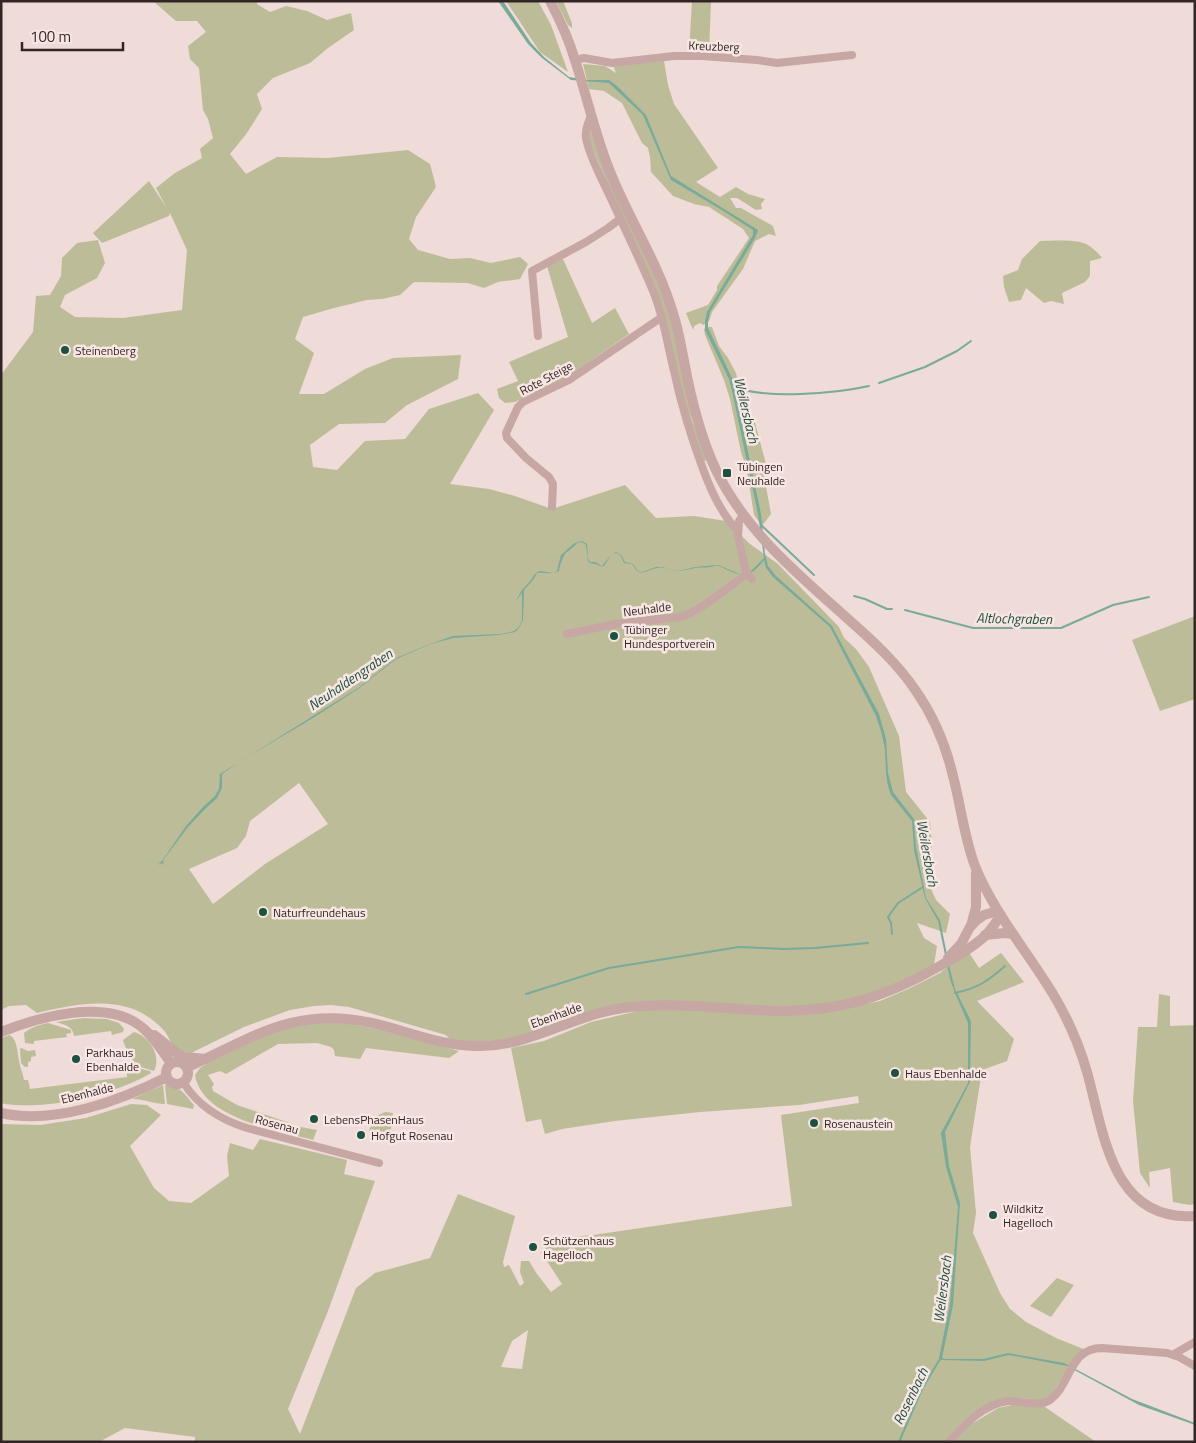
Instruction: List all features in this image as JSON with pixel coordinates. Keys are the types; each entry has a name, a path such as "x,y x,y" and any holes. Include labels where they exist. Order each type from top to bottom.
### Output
{"street":[{"path":"550,1 562,25 579,71 591,116 610,171 670,302 678,329 694,410 705,443 722,481 745,517 779,557 884,653 906,677 923,702 938,730 949,760 965,835 975,865 984,886 1013,934 1052,991 1072,1030 1084,1062 1107,1148 1115,1168 1122,1181 1136,1197 1153,1209 1174,1216 1195,1216"},
{"name":"Kreuzberg","path":"575,60 584,58 612,63 674,56 702,56 777,63 852,55"},
{"path":"591,116 586,131 588,144 600,175 653,291 662,316 691,436 710,487 729,520 738,531"},
{"path":"538,336 532,271 586,242 620,218"},
{"name":"Rote Steige","path":"552,507 553,484 550,476 526,458 507,438 506,433 518,407 523,402 568,380 662,316"},
{"path":"745,517 739,521 738,531 746,572 752,579"},
{"name":"Neuhalde","path":"568,634 615,624 687,615 703,606 744,576 746,572"},
{"path":"970,927 975,912 976,900 975,865"},
{"name":"Ebenhalde","path":"938,967 961,944 970,927 984,915 1000,913"},
{"name":"Ebenhalde","path":"188,1067 270,1028 315,1018 358,1021 442,1042 480,1046 519,1041 595,1014 631,1007 684,1005 782,1011 829,1008 869,999 889,992 957,957 985,935 1000,913"},
{"path":"985,935 1005,932 1013,934"},
{"path":"1,1032 45,1018 76,1012 106,1012 133,1021 158,1037 178,1054 185,1057 206,1059"},
{"path":"145,1030 171,1063"},
{"path":"174,1061 182,1062 188,1067 188,1074 183,1082 174,1083 166,1077 166,1068 174,1061"},
{"name":"Ebenhalde","path":"4,1114 46,1115 86,1108 125,1096 166,1077"},
{"name":"Rosenau","path":"183,1082 208,1110 230,1122 379,1163"},
{"path":"1174,1354 1192,1343"},
{"path":"1192,1343 1189,1353 1193,1365"},
{"path":"949,1442 974,1417 1002,1402 1042,1403 1051,1400 1075,1363 1083,1354 1092,1349 1102,1348 1174,1354 1193,1365"}],"shaded area":[{"path":"153,1 257,1 257,4 270,12 286,6 307,11 327,20 351,13 354,30 310,63 273,78 257,94 262,109 247,133 230,154 246,174 277,157 328,158 408,150 430,164 436,187 416,217 409,239 418,250 450,259 470,258 491,263 520,257 528,264 520,279 498,282 484,288 468,283 414,282 400,295 367,300 303,317 295,339 314,353 299,394 324,394 365,369 393,358 461,355 458,379 407,405 385,423 339,424 310,445 313,467 337,470 365,441 405,439 429,409 478,393 494,410 450,484 489,489 552,509 625,485 656,518 694,516 726,521 750,544 778,564 839,627 844,638 856,649 869,667 899,736 906,792 930,822 932,845 926,878 936,900 950,914 946,933 917,923 924,938 937,946 933,971 829,1008 631,1007 533,1037 454,1044 446,1035 349,1007 331,1005 290,1010 244,1027 191,1053 177,1049 158,1024 142,1013 113,1004 83,1005 37,1013 26,1005 9,1006 1,1010 1,375 33,332 36,296 50,295 61,276 62,258 77,243 98,240 105,263 97,278 65,295 60,307 75,317 123,318 182,310 187,250 170,213 169,216 102,243 93,233 149,181 166,207 156,188 175,173 202,158 200,149 213,138 208,119 203,110 199,68 190,59 188,46 206,32 197,21 176,21","holes":["299,783 328,824 265,864 213,904 189,869 237,848 246,836 250,821"]},
{"path":"498,1 503,1 531,43 544,57 569,77 587,80 609,80 646,115 671,176 758,230 710,312 708,328 732,378 761,514 768,566 776,576 832,626 879,714 886,739 888,773 893,792 914,819 916,847 926,898 940,920 955,989 971,1023 970,1082 945,1132 949,1166 960,1203 953,1305 942,1358 983,1359 1008,1353 1064,1363 1132,1399 1195,1423 1195,1425 1139,1405 1067,1366 1009,1355 984,1361 941,1360 939,1358 950,1304 958,1207 946,1167 941,1133 968,1083 968,1023 950,979 938,921 925,898 914,850 912,821 891,795 888,786 885,749 876,716 830,627 773,577 766,568 764,560 752,573 747,575 743,575 748,574 764,558 758,514 729,379 705,330 705,321 707,312 753,235 753,230 671,180 643,115 609,83 571,80 542,58 528,44"},
{"path":"506,1 538,1 551,25 568,72 540,52"},
{"path":"556,1 563,1 572,23 572,28 568,25"},
{"path":"692,1 711,1 709,53 689,52"},
{"path":"664,61 668,85 674,104 718,168 696,182 720,197 736,187 748,194 765,199 761,204 762,209 756,210 737,198 730,198 736,208 741,208 773,226 776,236 769,234 755,241 743,269 712,312 709,321 703,325 700,323 694,326 693,330 686,313 708,305 717,290 717,286 749,238 743,229 709,207 694,204 673,196 651,172 648,148 642,143 622,103 604,91 589,89 583,64 605,66 616,73 613,65"},
{"path":"589,127 604,167 652,270 666,305 672,324 692,420 707,460 702,462 691,430 667,326 590,142"},
{"path":"1040,241 1081,242 1097,252 1102,258 1090,261 1090,276 1085,282 1062,293 1064,304 1051,301 1044,303 1026,288 1021,300 1009,302 1003,276 1018,270 1022,259"},
{"path":"563,259 592,323 615,308 629,334 564,379 515,402 505,403 499,398 497,389 518,381 509,362 568,337 547,266"},
{"path":"712,327 719,346 736,373 748,411 754,419 766,464 765,481 771,514 762,526 754,515 747,471 730,399 705,335 704,329"},
{"path":"582,541 587,544 590,562 595,562 602,566 590,563 588,561 586,545 582,542 569,549 561,562 559,571 553,573 557,571 561,555 575,543"},
{"path":"616,552 621,555 625,562 633,564 638,571 642,572 639,572 636,570 632,564 624,563 620,555 612,554"},
{"path":"718,565 741,575 717,566 678,571"},
{"path":"656,567 671,570 660,568 642,572"},
{"path":"540,571 553,573 537,573 524,590 523,620 519,628 515,632 498,635 453,638 431,644 396,659 358,689 251,755 358,688 396,658 430,644 453,636 501,634 514,631 519,627 522,620 522,593 515,602 522,590 536,573"},
{"path":"1195,616 1195,699 1160,711 1132,640"},
{"path":"238,763 222,774 222,788 217,798 188,827 164,859 164,865 162,863 158,865 161,862 156,864 162,861 186,826 215,796 219,789 220,774"},
{"path":"968,951 979,968 1001,953 1024,982 977,1001 1014,1039 1007,1061 982,1070 970,1147 976,1213 973,1233 1000,1293 1010,1309 1026,1322 1056,1338 1086,1350 1050,1397 1039,1402 1024,1398 997,1401 947,1442 195,1442 195,1437 125,1428 99,1442 1,1442 1,1124 40,1125 86,1118 131,1104 147,1105 161,1115 130,1146 154,1188 169,1201 191,1203 229,1176 227,1156 230,1143 253,1150 260,1139 347,1160 344,1174 375,1181 328,1311 288,1409 300,1434 356,1288 375,1273 430,1258 458,1194 515,1216 503,1262 504,1267 509,1265 520,1286 524,1283 520,1272 521,1261 529,1261 551,1292 562,1284 541,1252 547,1247 544,1242 560,1238 593,1235 792,1206 781,1115 859,1103 858,1096 799,1105 700,1112 615,1121 562,1129 545,1134 541,1119 526,1122 511,1048 544,1041 591,1022 638,1011 685,1007 828,1011 880,1001 940,973","holes":["528,1330 522,1369 501,1367 512,1341"]},
{"path":"1159,994 1170,996 1170,1026 1195,1025 1195,1204 1190,1205 1173,1202 1170,1168 1149,1172 1150,1188 1140,1173 1133,1101 1138,1027 1157,1027"},
{"path":"83,1018 107,1019 119,1023 124,1029 123,1032 112,1035 111,1031 74,1036 70,1028 56,1022"},
{"path":"322,1022 352,1024 459,1051 449,1058 366,1048 360,1059 335,1056 334,1050 331,1047 317,1043 278,1044 226,1074 220,1071 208,1075 214,1084 212,1087 213,1091 237,1105 301,1127 317,1130 313,1140 262,1127 226,1112 211,1102 201,1090 195,1075 200,1068 209,1062 256,1039 284,1028"},
{"path":"48,1023 71,1030 71,1033 66,1034 67,1037 34,1041 34,1044 25,1043 24,1033 38,1025"},
{"path":"134,1032 145,1038 153,1047 156,1059 154,1071 134,1065 123,1040"},
{"path":"10,1035 16,1043 19,1064 24,1080 28,1080 30,1089 127,1077 127,1069 137,1068 150,1071 151,1073 119,1088 60,1103 22,1105 1,1103 1,1038"},
{"path":"21,1048 28,1051 35,1050 36,1056 31,1057 28,1067 21,1063"},
{"path":"168,1084 183,1092 194,1105 193,1109 167,1104 165,1085"},
{"path":"163,1085 165,1104 132,1099"},
{"path":"385,1112 393,1113 390,1136 369,1131 374,1117"},
{"path":"1057,1278 1074,1285 1051,1317 1030,1306"},
{"path":"1021,1403 1045,1407 1096,1442 954,1442 970,1425 998,1408"}],"waterway":[{"path":"879,383 925,367 957,351 971,341"},
{"name":"Weilersbach","path":"733,387 764,393 800,394 869,386"},
{"name":"Altlochgraben","path":"761,525 814,575"},
{"name":"Neuhaldengraben","path":"567,551 575,544"},
{"name":"Altlochgraben","path":"854,596 887,609 892,609"},
{"name":"Altlochgraben","path":"905,610 973,628 1061,628 1113,605 1149,597"},
{"name":"Weilersbach","path":"892,934 891,923 888,917 898,903 923,887"},
{"path":"526,994 609,968 739,947 784,949 868,943"},
{"path":"955,993 982,983 1005,966"},
{"name":"Rosenbach","path":"899,1442 922,1389 940,1359"}],"place":[{"name":"Steinenberg","path":"65,350"},
{"name":"Tübingen Neuhalde","path":"727,473"},
{"name":"Tübinger Hundesportverein","path":"614,636"},
{"name":"Naturfreundehaus","path":"263,912"},
{"name":"Parkhaus Ebenhalde","path":"76,1059"},
{"name":"Haus Ebenhalde","path":"895,1073"},
{"name":"LebensPhasenHaus","path":"314,1119"},
{"name":"Rosenaustein","path":"814,1123"},
{"name":"Hofgut Rosenau","path":"361,1135"},
{"name":"Wildkitz Hagelloch","path":"993,1215"},
{"name":"Schützenhaus Hagelloch","path":"533,1247"}]}
